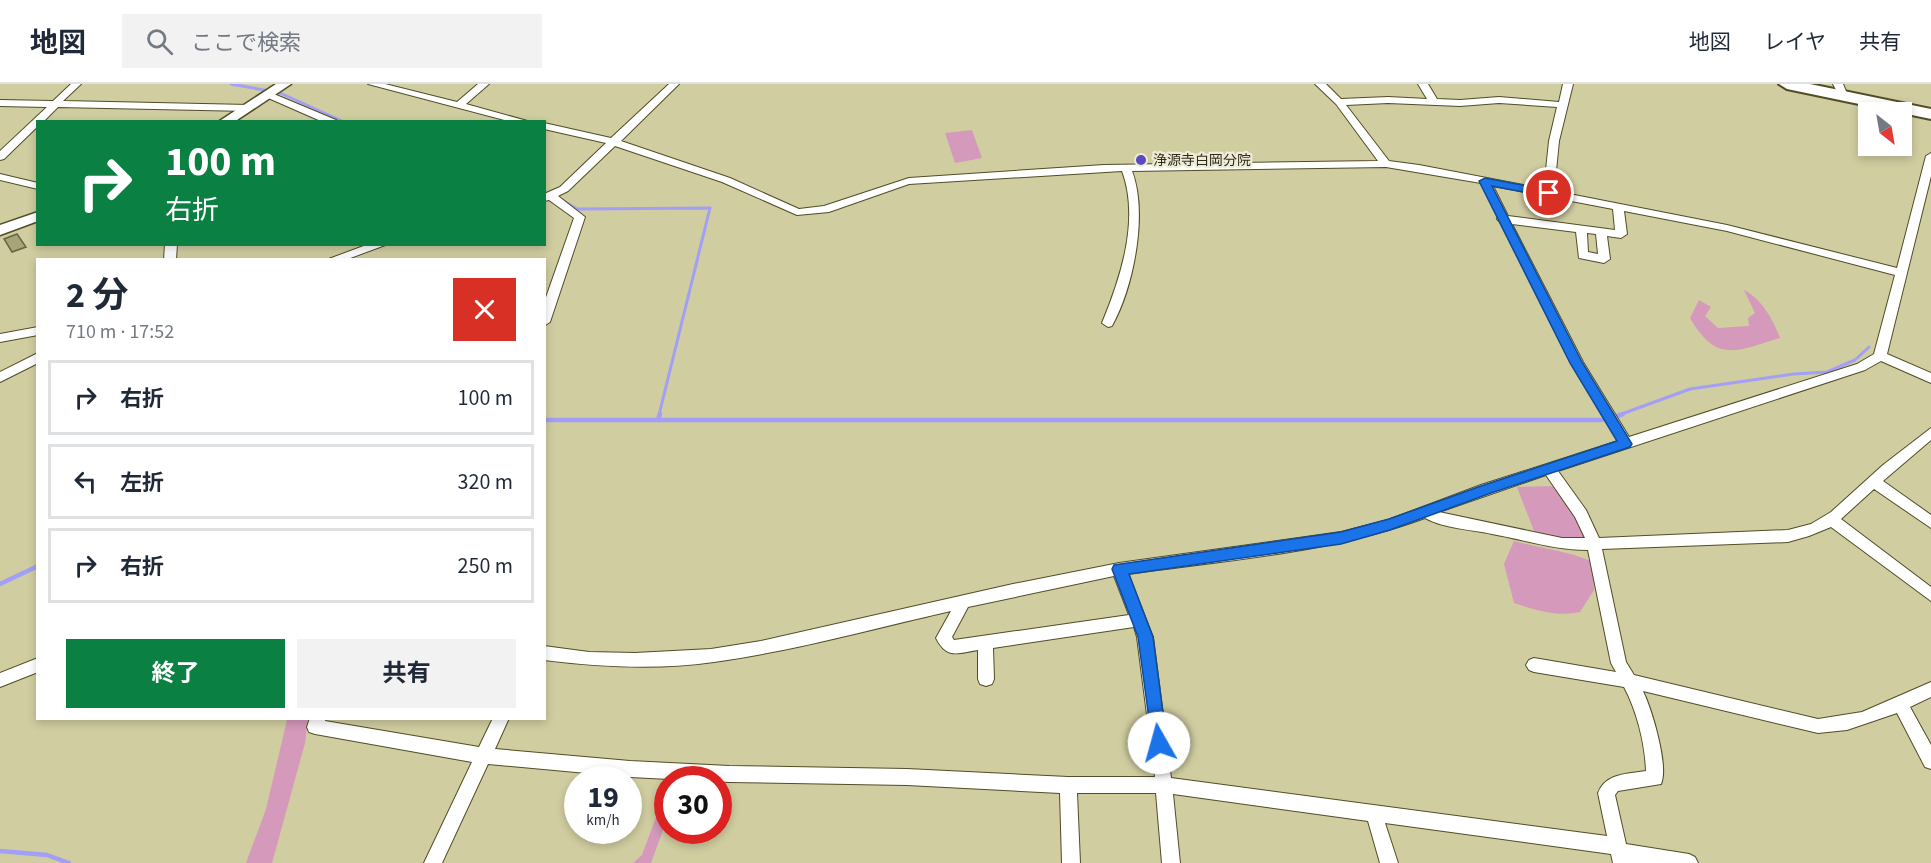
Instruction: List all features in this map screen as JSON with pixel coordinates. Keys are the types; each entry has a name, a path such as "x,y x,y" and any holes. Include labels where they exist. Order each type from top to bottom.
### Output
{"main road":[{"path":"1787,84 1840,90 1931,114"}],"street":[{"path":"38,120 76,84"},
{"path":"228,120 285,84"},
{"path":"373,84 518,120"},
{"path":"459,105 484,84"},
{"path":"546,316 580,217 548,198 564,189 674,84"},
{"path":"1320,84 1339,102 1386,164"},
{"path":"1423,84 1434,102"},
{"path":"1549,193 1554,141 1568,84"},
{"path":"269,95 328,120"},
{"path":"1339,102 1499,100 1563,105"},
{"path":"0,103 249,108"},
{"path":"0,157 36,122"},
{"path":"546,126 615,142 726,180 797,212 810,213 827,209 892,184 909,181 1126,168 1386,164 1727,228 1900,273"},
{"path":"546,653 590,659 635,660 711,656 805,638 1119,569 1341,538 1426,512 1486,489 1861,367 1880,356 1931,156"},
{"path":"1108,323 1116,304 1133,227 1134,195 1126,168"},
{"path":"0,177 36,186"},
{"path":"1485,181 1502,219 1577,363 1626,444"},
{"path":"1502,219 1622,234 1618,207"},
{"path":"0,230 36,217"},
{"path":"1581,228 1583,255 1604,259 1601,231"},
{"path":"338,258 376,246"},
{"path":"0,338 36,331"},
{"path":"1880,356 1931,378"},
{"path":"0,377 36,358"},
{"path":"1426,512 1441,520 1492,528 1562,544 1649,543 1788,536 1810,531 1832,520 1873,481 1931,433"},
{"path":"1550,470 1581,514 1594,543 1619,663 1638,697 1654,758 1655,778 1614,784 1606,793 1619,854"},
{"path":"1873,481 1931,522"},
{"path":"1832,520 1931,595"},
{"path":"1119,569 1145,637 1164,785 1171,863"},
{"path":"963,602 944,638 951,646 1139,620"},
{"path":"985,642 986,679"},
{"path":"1534,664 1629,681 1818,726 1834,726 1884,712 1931,689"},
{"path":"0,680 36,666"},
{"path":"1900,704 1931,761"},
{"path":"317,720 315,727 484,756 652,770 907,777 1068,785 1164,785 1374,814 1619,854 1689,863"},
{"path":"433,863 500,720"},
{"path":"1068,785 1071,863"},
{"path":"1374,814 1389,863"}],"shaded area":[{"path":"972,130 982,158 955,163 945,133"},
{"path":"1744,290 1756,298 1766,311 1780,338 1739,350 1719,348 1700,333 1690,318 1699,300 1711,307 1705,316 1718,328 1749,326 1748,318 1755,313"},
{"path":"1557,486 1587,536 1584,540 1536,536 1517,487"},
{"path":"1514,541 1564,552 1593,562 1594,590 1580,612 1555,613 1514,603 1504,564"},
{"path":"287,720 308,720 305,743 272,863 246,863 266,809"},
{"path":"654,823 654,844 658,844 651,863 633,863 642,855"}],"building":[{"path":"17,234 26,247 12,252 4,239"}],"waterway":[{"path":"231,84 280,93 340,120"},
{"path":"562,200 577,209 710,208 659,415"},
{"path":"1619,415 1690,389 1794,374 1827,372 1855,360 1869,347"},
{"path":"658,420 660,414"},
{"path":"1614,417 1623,414"},
{"path":"546,420 658,420"},
{"path":"658,420 1602,420"},
{"path":"0,584 36,567"},
{"path":"0,851 47,855 69,863"}],"place":[{"name":"浄源寺白岡分院","path":"1141,160"}],"route":[{"path":"1159,743 1145,637 1119,569 1341,538 1390,525 1486,489 1626,444 1577,363 1502,219 1485,181 1549,193"}]}
